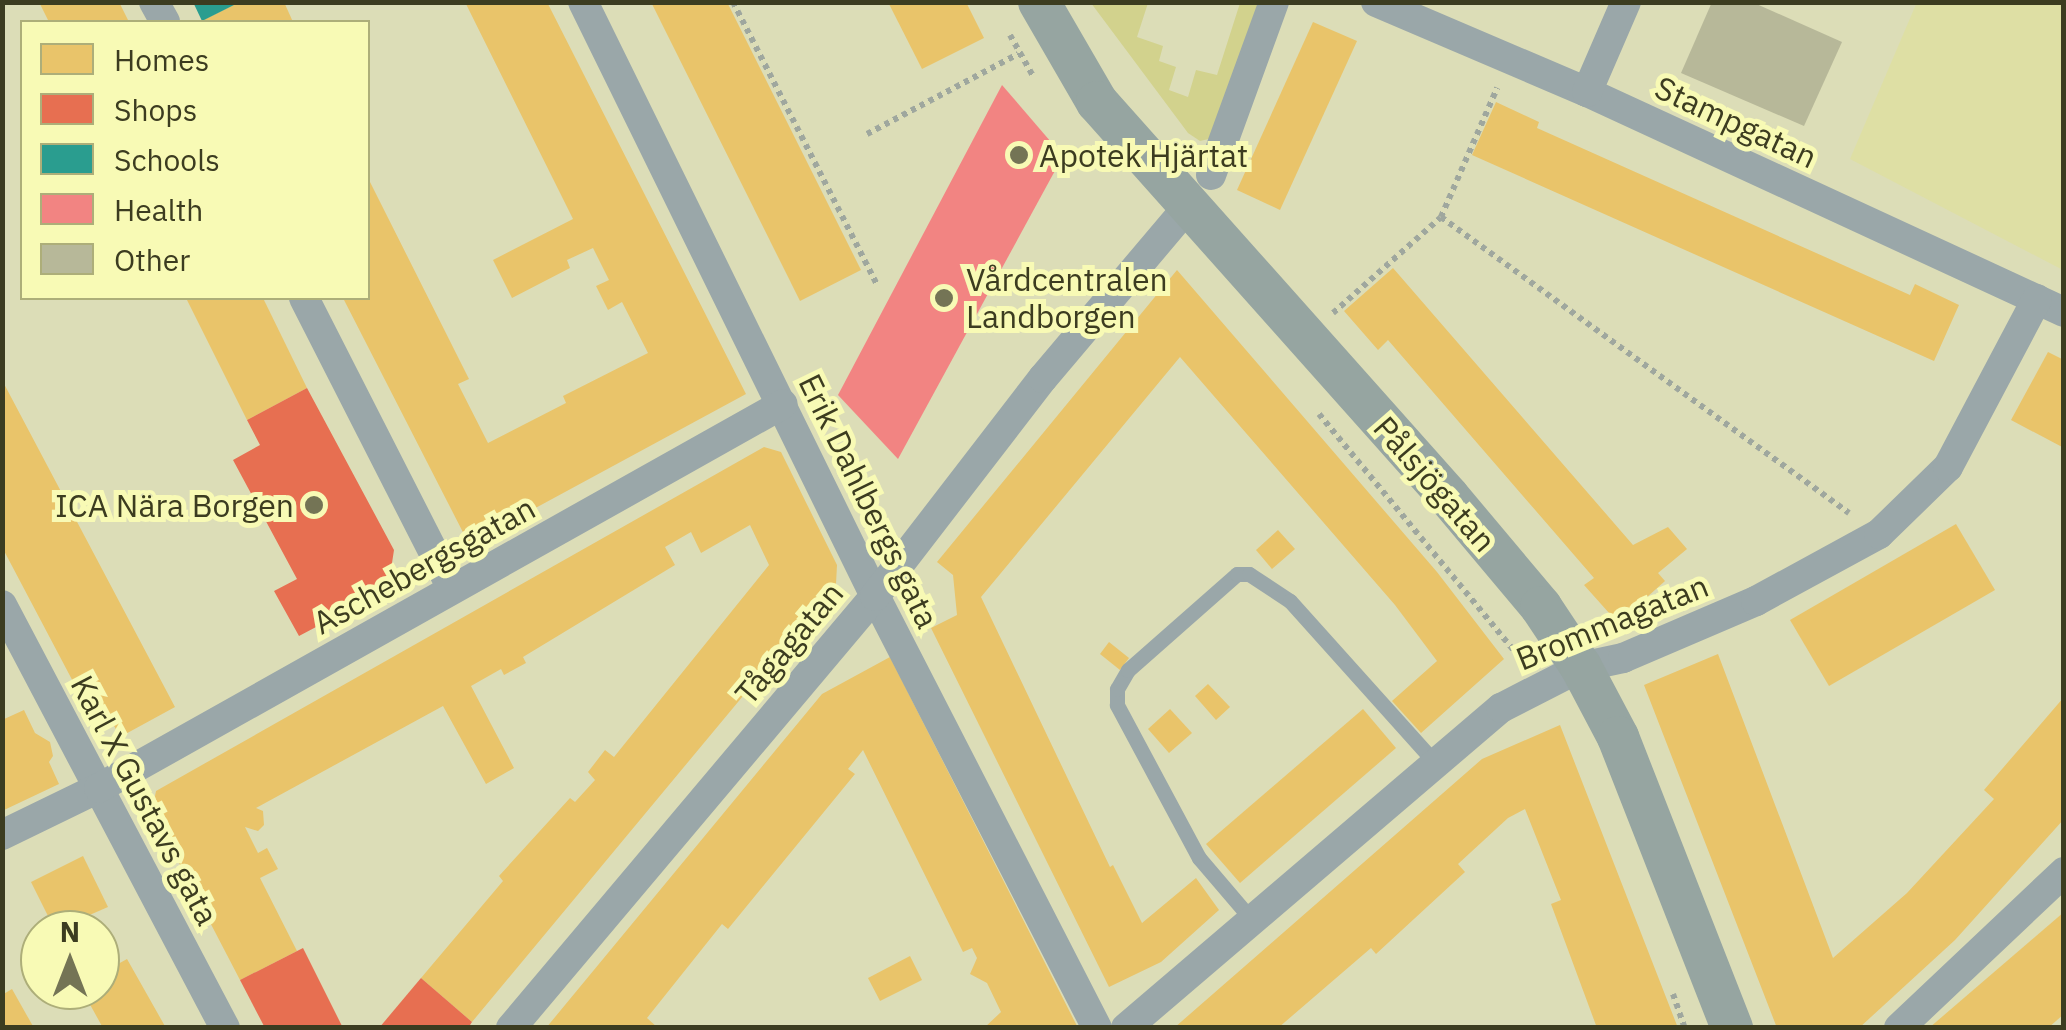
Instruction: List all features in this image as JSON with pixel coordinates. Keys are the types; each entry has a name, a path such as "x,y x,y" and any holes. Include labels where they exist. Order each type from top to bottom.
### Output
{"street":[{"name":"Erik Dahlbergs gata","path":"583,2 875,596 1097,1028"},
{"name":"Tågagatan","path":"511,1028 875,596 1010,418 1200,190 1274,2"},
{"name":"Stampgatan","path":"1376,2 1587,92 2050,306"},
{"path":"1587,92 1626,2"},
{"name":"Pålsjögatan","path":"1021,11 1096,102 1200,190 1541,607 1581,667 1618,738 1732,1028"},
{"path":"305,300 452,589"},
{"name":"Brommagatan","path":"1126,1028 1501,708 1581,667 1623,658 1756,602 1879,534 1948,467 2050,306"},
{"name":"Aschebergsgatan","path":"2,835 100,788 783,404"},
{"name":"Karl X Gustavs gata","path":"2,605 225,1028"},
{"path":"1898,1028 2064,872"}],"lane":[{"path":"1252,920 1199,858 1117,705 1117,689 1128,670 1237,574 1249,574 1290,602 1436,764"}],"path":[{"path":"733,2 877,285"},
{"path":"1021,11 1018,54 1044,90"},
{"path":"867,134 1018,54"},
{"path":"1333,313 1441,218 1509,59"},
{"path":"1441,218 1879,534"},
{"path":"1315,410 1542,684"},
{"path":"1667,976 1684,1028"}],"shaded area":[{"path":"1917,2 2063,3 2063,270 1850,159"},
{"path":"1091,3 1148,3 1137,37 1163,46 1159,61 1176,67 1169,90 1188,97 1196,70 1217,75 1240,3 1258,3 1213,138 1200,141 1188,133"}],"building: Homes":[{"path":"39,2 119,2 128,20 48,20"},
{"path":"240,2 284,2 292,20 203,20"},
{"path":"465,2 547,2 746,394 469,544 344,300 370,300 370,182 469,379 458,384 488,443 566,403 563,396 648,353 622,302 608,310 596,286 609,280 593,248 567,260 570,268 512,298 493,260 573,219"},
{"path":"651,2 727,2 861,270 800,301"},
{"path":"888,2 966,2 984,38 922,69"},
{"path":"1313,22 1357,41 1280,210 1237,190"},
{"path":"1496,102 1539,122 1537,128 1910,295 1915,284 1959,305 1934,361 1472,155"},
{"path":"1393,268 1633,545 1668,527 1687,549 1658,573 1665,581 1618,623 1584,585 1594,578 1388,340 1378,350 1344,311"},
{"path":"1177,270 1437,572 1504,659 1421,733 1392,701 1437,661 1395,605 1180,357 981,597 1110,867 1113,865 1142,923 1196,878 1219,910 1161,962 1109,987 931,628 957,615 953,575 937,562"},
{"path":"187,300 264,300 307,388 247,420"},
{"path":"2048,352 2064,360 2064,448 2011,420"},
{"path":"2,380 175,707 120,737 111,720 97,727 2,547"},
{"path":"764,447 781,452 837,565 836,584 472,1022 421,978 503,881 499,876 570,798 575,802 595,780 588,772 605,750 614,757 769,565 750,525 701,553 691,532 665,547 675,565 523,657 526,663 504,675 501,669 471,686 514,768 486,784 443,706 256,808 263,811 264,825 258,831 245,827 258,853 267,848 278,869 260,878 297,951 240,980 152,811 156,791"},
{"path":"1956,524 1995,590 1829,686 1790,620"},
{"path":"1278,530 1295,549 1272,569 1256,550"},
{"path":"1109,642 1129,658 1120,670 1100,654"},
{"path":"1718,654 1833,958 1907,893 1994,799 1984,790 2064,697 2064,819 1955,940 1859,1028 1777,1028 1644,685"},
{"path":"890,657 1078,1028 984,1028 1001,1012 987,983 970,974 977,958 972,948 963,952 863,750 848,769 855,774 728,929 722,924 647,1018 658,1028 546,1028 822,694"},
{"path":"1208,684 1230,707 1216,720 1195,696"},
{"path":"1170,709 1192,733 1169,753 1148,729"},
{"path":"1363,709 1396,748 1240,883 1206,844"},
{"path":"24,710 35,733 50,742 53,756 49,762 59,784 2,811 2,720"},
{"path":"1560,725 1678,1028 1597,1028 1551,904 1561,900 1525,809 1508,818 1458,864 1465,872 1376,954 1371,948 1278,1028 1174,1028 1482,759"},
{"path":"83,856 108,907 45,910 31,882"},
{"path":"2064,912 2064,1014 2048,1028 1929,1028"},
{"path":"910,956 922,980 880,1001 868,978"},
{"path":"127,959 166,1028 103,1028 93,1010 120,1010 120,963"},
{"path":"12,989 20,1010 24,1010 34,1028 2,1028 2,995"}],"building: Shops":[{"name":"ICA Nära Borgen","path":"307,388 394,550 388,589 299,636 274,591 297,579 233,460 260,445 247,420"},
{"path":"303,948 343,1028 265,1028 240,980"},
{"path":"421,978 472,1022 468,1028 379,1028"}],"building: Schools":[{"path":"193,2 240,2 204,20"}],"building: Health":[{"path":"1002,85 1063,156 898,459 838,395"}],"building: Other":[{"path":"1712,2 1752,2 1842,42 1804,126 1681,73"}],"place":[{"name":"Apotek Hjärtat","path":"1019,155"},
{"name":"Vårdcentralen Landborgen","path":"944,298"},
{"name":"ICA Nära Borgen","path":"314,505"}]}
